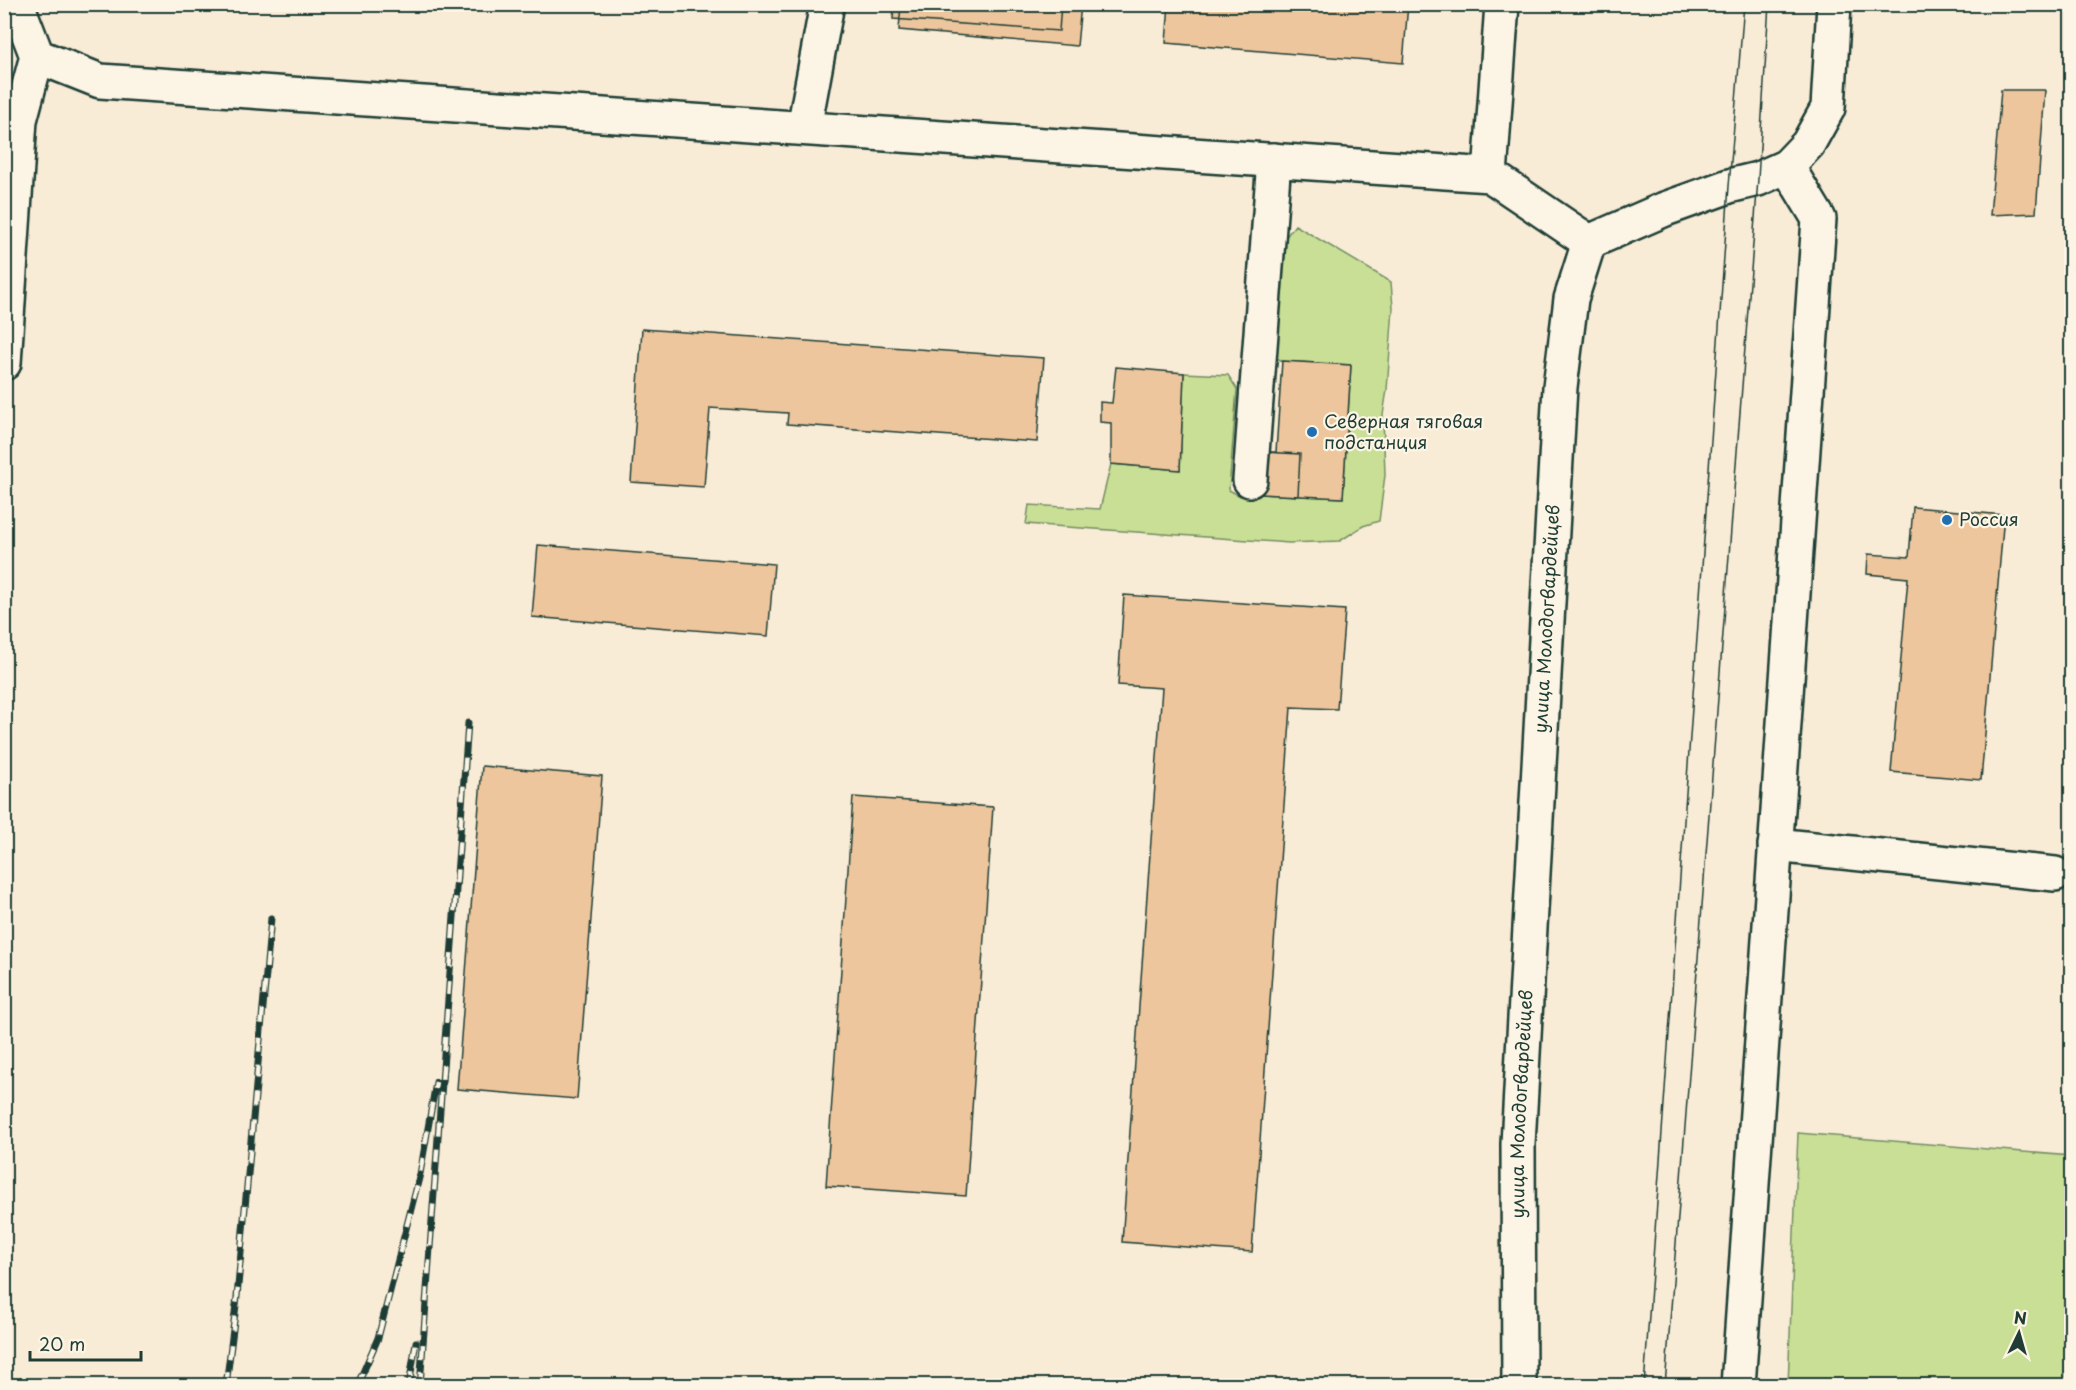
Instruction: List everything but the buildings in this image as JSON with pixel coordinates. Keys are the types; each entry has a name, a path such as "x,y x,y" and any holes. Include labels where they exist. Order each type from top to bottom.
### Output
{"street":[{"path":"4,363 20,120 37,56 17,4"},
{"path":"804,128 827,4"},
{"path":"1490,175 1502,4"},
{"path":"37,56 100,81 1490,175 1590,242 1665,209 1729,186 1758,179 1787,166 1808,144 1828,108 1834,4"},
{"path":"1250,480 1274,160"},
{"path":"1738,1386 1819,219 1787,166"},
{"name":"улица Молодогвардейцев","path":"1520,1386 1518,1144 1559,399 1571,299 1590,242"},
{"path":"1775,845 2055,874"}],"green space":[{"path":"1295,225 1391,282 1393,308 1383,415 1385,475 1379,521 1363,526 1340,541 1289,543 1026,524 1029,505 1100,509 1111,464 1180,470 1184,373 1228,375 1237,389 1229,490 1240,496 1260,494 1343,498 1351,365 1282,361 1275,357 1285,238"},
{"path":"1798,1133 2071,1156 2071,1385 1788,1385"}],"tram line":[{"path":"1644,1386 1729,186 1744,4"},
{"path":"1665,1386 1758,179 1769,4"}],"railway":[{"path":"420,1386 468,723"},
{"path":"226,1386 237,1297 271,918"},
{"path":"357,1386 378,1338 420,1174 436,1082"},
{"path":"409,1386 416,1342"}],"place":[{"name":"Северная тяговая подстанция","path":"1312,432"},
{"name":"Россия","path":"1947,520"}]}
